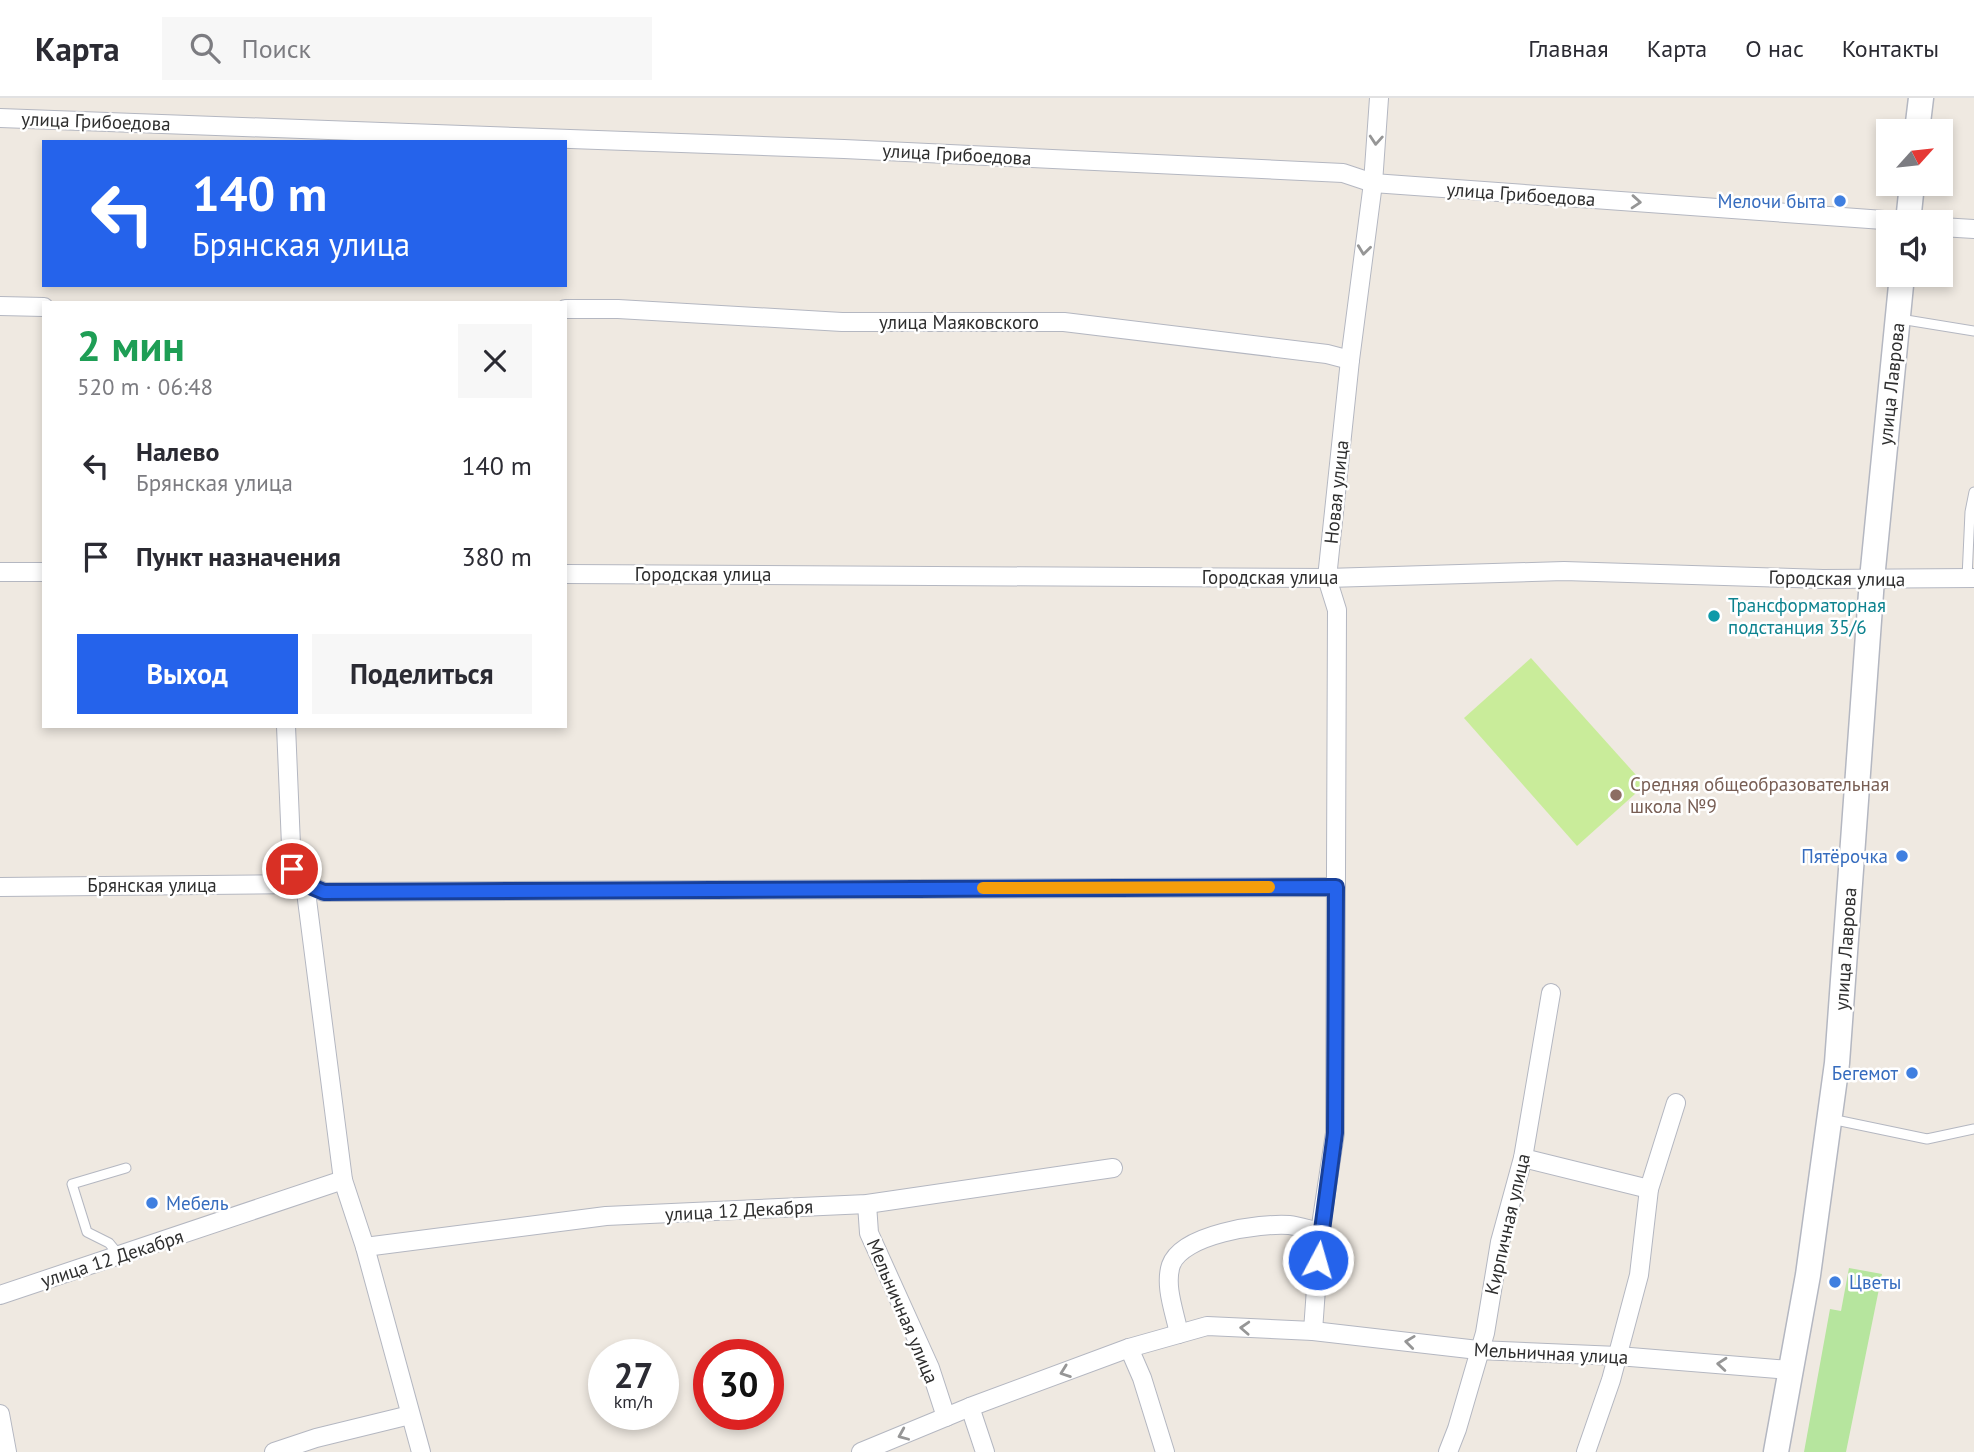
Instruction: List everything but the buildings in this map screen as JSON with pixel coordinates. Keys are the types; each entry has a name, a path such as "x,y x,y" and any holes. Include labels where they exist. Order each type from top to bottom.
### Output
{"main road":[{"path":"1918,119 1921,98"},
{"name":"улица Лаврова","path":"1776,1452 1808,1275 1837,1063 1872,579 1901,287"}],"street":[{"name":"Новая улица","path":"1336,887 1337,610 1327,578 1350,360 1373,183 1379,98"},
{"name":"улица Грибоедова","path":"0,118 844,149 1343,173 1373,183 1876,220"},
{"path":"1953,228 1974,229"},
{"path":"0,306 42,307"},
{"name":"улица Маяковского","path":"567,309 618,309 842,322 1064,322 1327,354 1350,360"},
{"name":"Городская улица","path":"567,574 1327,578 1564,571 1872,579 1970,578"},
{"path":"0,572 42,572"},
{"path":"286,728 292,869 305,884 343,1180 365,1247 421,1452"},
{"name":"Брянская улица","path":"0,887 305,884 324,892 1336,887"},
{"path":"1313,1331 1320,1232 1335,1133 1336,887"},
{"name":"Кирпичная улица","path":"1448,1452 1485,1333 1500,1242 1523,1158 1551,993"},
{"path":"1586,1452 1618,1356 1639,1275 1649,1189 1676,1103"},
{"path":"1523,1158 1649,1189"},
{"name":"улица 12 Декабря","path":"365,1247 606,1216 867,1204 1113,1168"},
{"name":"улица 12 Декабря","path":"0,1294 343,1180"},
{"name":"Мельничная улица","path":"867,1204 869,1233 930,1368 946,1417"},
{"path":"1179,1334 1170,1297 1169,1276 1176,1256 1210,1236 1250,1228 1288,1225 1320,1232"},
{"name":"Мельничная улица","path":"861,1452 970,1407 1129,1348 1207,1326 1313,1331 1478,1350 1618,1356 1790,1370"},
{"path":"1129,1348 1142,1378 1165,1452"},
{"path":"970,1407 985,1452"},
{"path":"0,1414 7,1452"},
{"path":"274,1452 316,1438 410,1415"}],"lane":[{"path":"1898,319 1974,331"},
{"path":"1970,578 1974,498"},
{"path":"1830,1118 1927,1139 1974,1129"},
{"path":"120,1256 109,1243 87,1232 72,1184 126,1168"}],"green space":[{"path":"1531,658 1645,785 1577,846 1464,718"},
{"path":"1849,1268 1882,1274 1846,1452 1804,1452 1830,1309 1841,1311"}],"slow traffic":[{"path":"983,888 1269,887"}],"place":[{"name":"Мелочи быта","path":"1840,201"},
{"name":"Трансформаторная подстанция 35/6","path":"1714,616"},
{"name":"Средняя общеобразовательная школа №9","path":"1616,795"},
{"name":"Пятёрочка","path":"1902,856"},
{"name":"Бегемот","path":"1912,1073"},
{"name":"Мебель","path":"152,1203"},
{"name":"Цветы","path":"1835,1282"}],"route":[{"path":"292,869 305,884 324,892 1336,887 1335,1133 1318,1260"}]}
